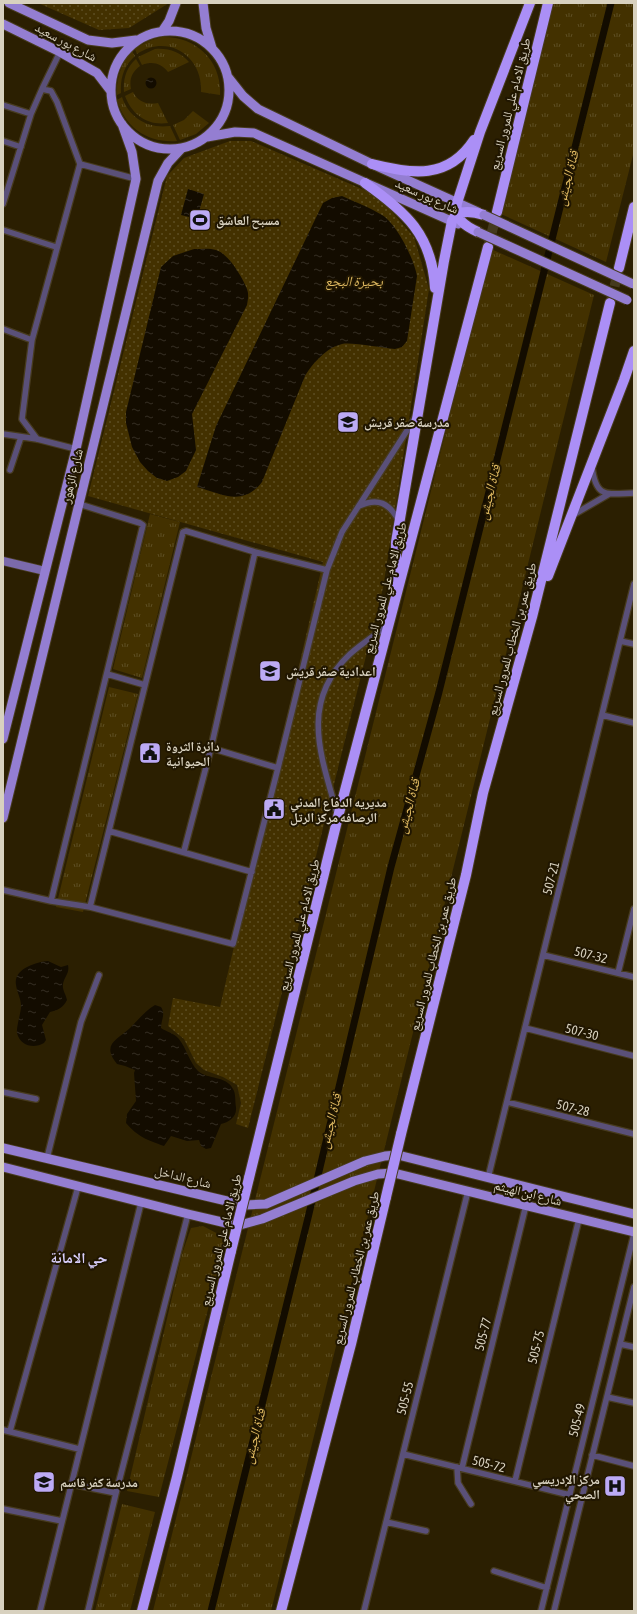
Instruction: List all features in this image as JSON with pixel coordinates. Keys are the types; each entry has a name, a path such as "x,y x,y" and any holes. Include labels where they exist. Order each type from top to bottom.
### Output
{"highway":[{"path":"396,595 396,548 436,303 480,132 530,3"},
{"name":"طريق الامام علي للمرور السريع","path":"496,212 548,3"},
{"path":"372,164 402,171 422,172 442,168 460,156 472,144 480,132"},
{"path":"365,183 389,200 402,212 421,236 429,251 433,266 436,303"},
{"path":"619,268 634,207"},
{"path":"458,214 470,211 484,215"},
{"path":"458,214 466,226 478,232"},
{"name":"طريق الامام علي للمرور السريع","path":"142,1611 177,1477 338,817 488,247"},
{"name":"طريق عمر بن الخطاب للمرور السريع","path":"281,1611 351,1344 466,875 483,793 532,617 610,303"},
{"path":"532,617 624,380 634,350"},
{"path":"624,380 634,365"}],"main road":[{"name":"شارع بور سعيد","path":"9,3 88,40 112,43 136,40"},
{"path":"163,30 169,21 176,3"},
{"path":"203,3 206,28 212,48"},
{"name":"شارع بور سعيد","path":"3,24 60,52 97,73 110,90"},
{"path":"163,30 180,31 197,37 212,48 222,61 228,77 229,94 226,110 218,125 206,137 195,144 182,148 165,149 148,145 133,136 122,124 113,108 110,90 113,71 122,54 136,40 163,30"},
{"name":"شارع بور سعيد","path":"228,77 243,96 258,109 372,164 458,214"},
{"name":"شارع الزهور","path":"3,739 76,449 136,179 132,152 122,124"},
{"name":"شارع بور سعيد","path":"206,137 221,133 254,133 365,183 458,214"},
{"name":"شارع الزهور","path":"3,818 78,504 158,181 168,163 182,148"},
{"path":"484,215 634,284"},
{"path":"478,232 632,302"},
{"path":"63,499 78,504"},
{"name":"شارع الداخل","path":"3,1148 219,1200 246,1205 261,1204 376,1158 398,1156 422,1161"},
{"name":"شارع ابن الهيثم","path":"422,1161 634,1214"},
{"path":"3,1167 188,1214"},
{"name":"شارع ابن الهيثم","path":"188,1214 240,1225 253,1222 354,1181 378,1174 394,1173 634,1233"},
{"path":"510,1201 514,1184"}],"street":[{"path":"3,204 6,185 21,147 31,114 60,52"},
{"path":"37,439 22,419 32,340 56,247 80,164 57,102 51,91 42,89"},
{"path":"3,105 31,114"},
{"path":"3,141 21,147"},
{"path":"80,164 136,179"},
{"path":"3,230 56,247"},
{"path":"3,329 32,340"},
{"path":"3,890 90,907 233,944 327,570 342,532 418,412"},
{"path":"3,434 37,439 76,449"},
{"path":"10,470 21,437"},
{"path":"591,464 594,483 599,489 609,494"},
{"path":"571,516 609,494 634,493"},
{"path":"359,506 372,501 378,502 390,508 400,522"},
{"path":"51,900 143,526 140,523 78,504"},
{"path":"90,907 183,532 186,531 255,552 327,570"},
{"path":"184,851 211,748 255,552"},
{"path":"3,561 45,571"},
{"name":"507-21","path":"488,1178 634,584"},
{"path":"338,817 318,742 318,721 321,700 326,687 341,664 351,653 389,625"},
{"path":"620,641 634,644"},
{"path":"107,674 145,685"},
{"path":"602,715 634,723"},
{"path":"211,748 278,768"},
{"path":"109,831 184,851 252,872"},
{"path":"618,973 634,909"},
{"name":"507-32","path":"543,955 634,977"},
{"path":"48,1158 81,1022 99,975"},
{"name":"507-30","path":"525,1028 634,1056"},
{"path":"3,1092 36,1100"},
{"name":"507-28","path":"507,1102 634,1134"},
{"path":"10,1431 78,1187"},
{"name":"505-55","path":"364,1611 468,1191"},
{"path":"40,1611 140,1203"},
{"name":"505-77","path":"459,1468 526,1205"},
{"path":"88,1611 116,1493 188,1214"},
{"name":"505-75","path":"514,1481 579,1219"},
{"name":"505-49","path":"541,1611 634,1233"},
{"name":"505-49","path":"554,1611 634,1290"},
{"path":"620,1344 634,1347"},
{"path":"607,1397 634,1403"},
{"path":"3,1430 79,1449"},
{"name":"505-72","path":"402,1454 570,1495"},
{"path":"592,1455 634,1466"},
{"path":"459,1468 458,1483 471,1504"},
{"path":"71,1484 116,1493"},
{"path":"3,1509 62,1521"},
{"path":"386,1522 426,1531"},
{"path":"494,1571 547,1588"}],"green space":[{"path":"38,3 169,3 129,28 99,30"},
{"path":"553,3 634,3 634,151 606,262 501,214"},
{"path":"162,37 186,41 196,46 204,53 217,71 220,95 201,92 200,79 196,68 190,59 171,47 160,46 149,48 137,54 135,49 144,43"},
{"path":"155,49 174,51 189,62 168,72 159,65 153,63 142,65 138,57"},
{"path":"132,51 135,56 125,68 121,82 121,93 117,95 117,83 120,72"},
{"path":"136,59 140,66 132,76 130,82 131,89 124,92 126,74"},
{"path":"133,92 137,98 143,102 150,104 158,103 168,123 154,123 147,121 136,114 125,96"},
{"path":"122,97 129,111 140,120 154,126 170,126 177,141 157,139 139,132 132,126 121,110 117,100"},
{"path":"193,111 209,123 196,134 180,140 173,125 184,120"},
{"path":"230,141 251,141 378,196 414,237 429,289 383,588 248,1128 236,1124 241,1103 237,1085 223,1077 204,1070 196,1063 184,1039 168,1026 173,998 220,1007 323,562 88,496 167,176 184,158"},
{"path":"491,249 594,295 271,1611 153,1611"},
{"path":"150,514 180,522 142,678 113,669"},
{"path":"109,687 138,694 83,912 56,907"},
{"path":"203,1226 220,1235 225,1244 159,1497 127,1491 182,1254 191,1228"},
{"path":"122,1504 155,1512 130,1611 95,1611"}],"water":[{"path":"151,77 155,79 157,83 155,87 151,89 147,87 145,83 147,79"},
{"path":"188,189 204,194 197,219 181,215"},
{"name":"بحيرة البجع","path":"342,196 382,215 388,220 399,234 409,252 417,276 407,341 402,347 395,349 360,344 342,344 325,352 305,376 262,482 255,490 240,496 232,496 197,487 216,426 323,203 332,198"},
{"path":"194,249 214,249 226,256 242,278 248,291 248,299 247,305 192,414 196,450 186,471 178,477 167,481 157,478 140,462 132,447 126,423 126,412 161,267 173,256"},
{"path":"48,961 61,967 68,965 63,986 67,1000 60,1008 50,1012 42,1025 46,1040 44,1043 32,1046 21,1041 17,1033 21,1006 16,979 26,967"},
{"path":"155,1005 161,1007 163,1012 161,1028 179,1039 192,1064 198,1071 207,1076 226,1082 234,1091 236,1107 235,1114 230,1120 221,1124 211,1148 206,1149 201,1146 199,1140 187,1141 171,1136 164,1146 143,1138 126,1123 127,1114 136,1101 135,1070 117,1064 110,1052 111,1047 116,1039"}],"waterway":[{"name":"قناة الجيش","path":"211,1611 308,1218 391,867 439,692 611,3"}],"tunnel":[{"path":"488,247 497,212"},
{"path":"611,301 619,268"}],"place":[{"name":"مسبح العاشق","path":"200,220"},
{"name":"مدرسة صقر قريش","path":"348,422"},
{"name":"اعدادية صقر قريش","path":"270,671"},
{"name":"دائرة الثروة الحيوانية","path":"150,753"},
{"name":"مديريه الدفاع المدني الرصافه مركز الرتل","path":"274,809"},
{"name":"مدرسة كفر قاسم","path":"44,1482"},
{"name":"مركز الإدريسي الصحي","path":"615,1486"}],"district":[{"name":"حي الامانة","path":"79,1257"}]}
